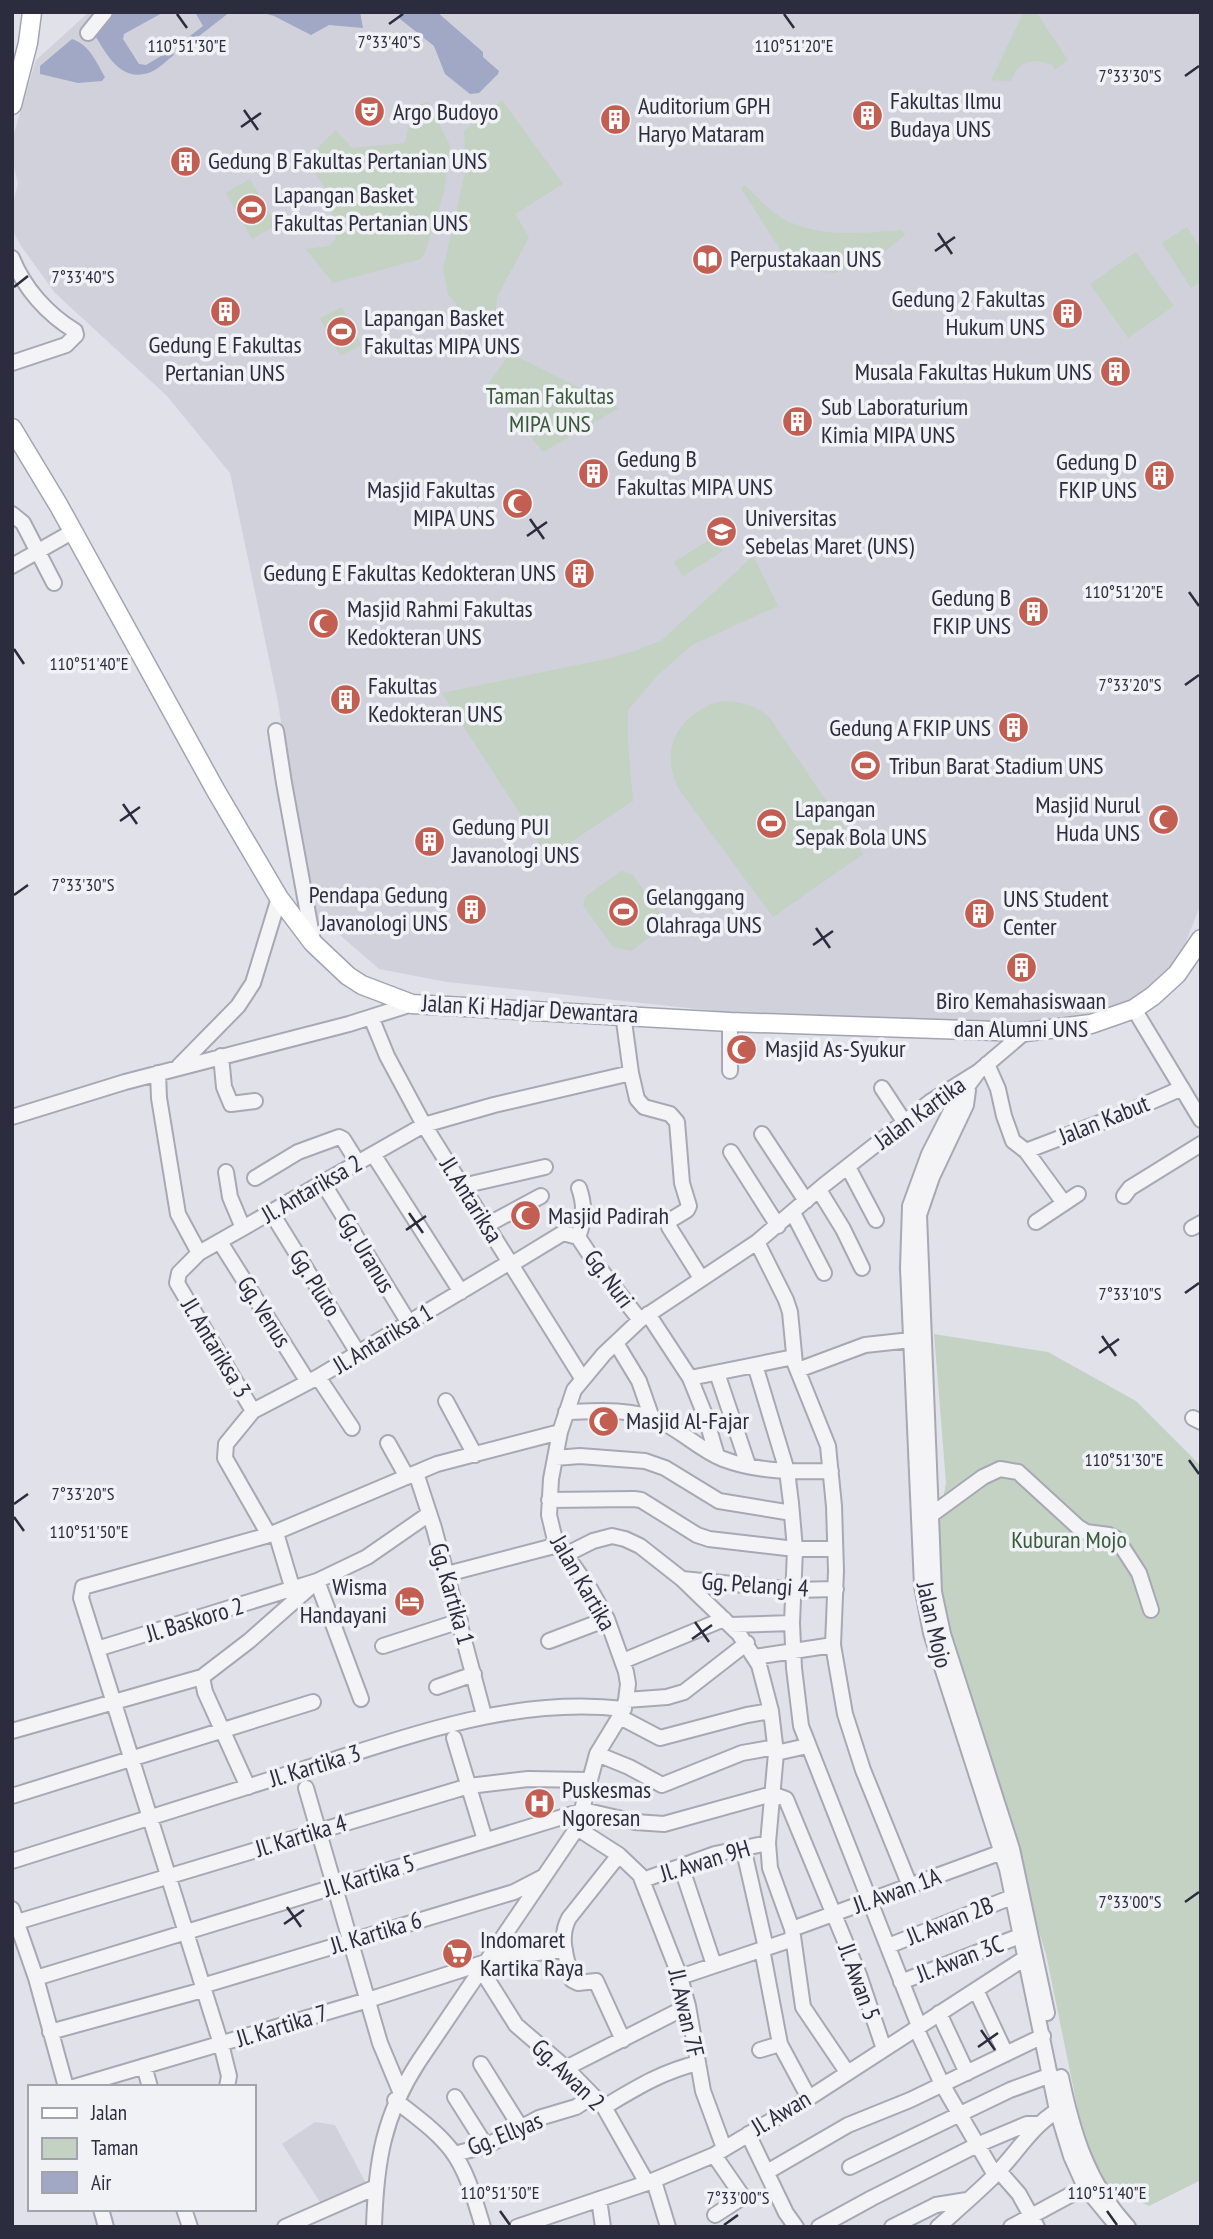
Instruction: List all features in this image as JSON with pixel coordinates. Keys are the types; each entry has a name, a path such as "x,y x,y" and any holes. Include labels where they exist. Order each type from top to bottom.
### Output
{"main road":[{"path":"12,105 28,43 32,12"},
{"name":"Jalan Ki Hadjar Dewantara","path":"12,428 196,757 279,898 330,961 362,985 412,1004 730,1021 1025,1032 1091,1024 1134,1009 1177,975 1201,939"}],"street":[{"path":"88,33 105,12"},
{"path":"12,258 24,281 42,305 75,331 76,335 66,345 12,363"},
{"path":"12,514 23,523 54,583"},
{"path":"12,566 72,532"},
{"path":"276,732 313,943"},
{"path":"177,1068 229,1016 254,983 279,898"},
{"path":"12,1117 158,1073 412,1004"},
{"path":"1134,1009 1182,1088 1197,1104 1201,1120"},
{"path":"623,1014 635,1093 641,1105 670,1114 676,1120 682,1183 689,1206 670,1221 668,1227 701,1278"},
{"name":"Jl. Antariksa","path":"371,1017 387,1056 424,1125 582,1378"},
{"path":"730,1021 730,1071"},
{"name":"Jalan Mojo","path":"1025,1032 983,1068 955,1103 929,1154 909,1206 907,1232 911,1340 922,1433 922,1586 931,1633 1002,1852 1020,1936 1030,1956 1043,2036 1051,2075 1062,2107 1071,2156 1085,2187 1118,2227"},
{"path":"221,1056 224,1087 229,1101 235,1107 255,1101"},
{"path":"983,1068 1000,1096 1009,1133 1015,1144 1026,1151 1064,1203"},
{"name":"Jalan Kartika","path":"624,1709 628,1684 623,1661 607,1619 590,1589 561,1550 551,1529 549,1500 555,1458 560,1432 574,1390 582,1378 644,1317 757,1242 930,1102 983,1068"},
{"path":"158,1073 159,1098 178,1214 199,1254"},
{"name":"Jl. Antariksa 2","path":"199,1254 424,1125 494,1105 631,1073"},
{"path":"882,1088 905,1122"},
{"path":"968,1088 966,1105 932,1177 919,1214 922,1433 931,1514 934,1592 1012,1849 1030,1956 1062,2107 1087,2170 1108,2203 1128,2227"},
{"name":"Jalan Kabut","path":"1026,1151 1182,1088"},
{"path":"762,1134 806,1201"},
{"path":"255,1178 298,1152 339,1137 344,1139 359,1163"},
{"path":"1124,1196 1130,1188 1201,1144"},
{"path":"731,1152 778,1226"},
{"path":"373,1154 461,1292"},
{"path":"462,1186 545,1167"},
{"path":"848,1167 876,1220"},
{"path":"226,1172 230,1197 243,1228"},
{"name":"Gg. Uranus","path":"323,1183 409,1324"},
{"path":"578,1237 584,1211 579,1188"},
{"path":"819,1190 843,1229 862,1268"},
{"path":"1036,1222 1078,1194"},
{"path":"487,1225 541,1196"},
{"name":"Gg. Pluto","path":"271,1212 358,1353"},
{"path":"793,1213 824,1273"},
{"name":"Jl. Antariksa 1","path":"253,1410 313,1380 563,1233 578,1237"},
{"name":"Gg. Nuri","path":"578,1237 690,1378 717,1456"},
{"name":"Gg. Venus","path":"220,1242 313,1380 352,1428"},
{"path":"757,1242 786,1300 796,1363 828,1446 836,1589 832,1645 845,1714 854,1745 910,1886"},
{"name":"Jl. Antariksa 3","path":"199,1254 179,1273 177,1283 253,1410"},
{"path":"690,1378 755,1365 796,1363 865,1345 911,1340"},
{"path":"616,1343 639,1381 652,1418"},
{"path":"755,1365 787,1471 795,1549 793,1651 797,1704 807,1746 942,2084 977,2145 997,2173 1014,2188 1034,2221"},
{"path":"717,1373 748,1465"},
{"path":"446,1401 475,1455"},
{"path":"253,1410 226,1444 225,1458 273,1534 293,1590"},
{"path":"566,1412 626,1413 652,1418 717,1456 748,1465 787,1471 831,1471"},
{"path":"228,2085 230,2079 220,2044 80,1598 83,1587 273,1534 449,1461 560,1432"},
{"name":"Gg. Kartika 1","path":"388,1443 412,1475 429,1514 484,1715"},
{"path":"555,1458 580,1456 645,1461 665,1468 719,1501 792,1513"},
{"path":"931,1514 983,1477 1000,1469 1018,1472 1078,1527 1086,1532 1109,1535 1117,1539 1139,1573 1151,1610"},
{"path":"549,1500 641,1500 697,1535 709,1539 795,1549 835,1549"},
{"path":"12,1731 202,1677 249,1641 317,1581 367,1557 429,1514"},
{"name":"Gg. Pelangi 4","path":"447,1574 561,1550 605,1537 625,1539 640,1546 682,1580 793,1590 836,1589"},
{"path":"682,1580 747,1643 755,1657 771,1711 776,1750 768,1843 770,1868 792,1934 803,2007 847,2072"},
{"path":"317,1581 361,1699"},
{"name":"Jl. Baskoro 2","path":"97,1649 317,1581"},
{"path":"549,1641 607,1619"},
{"path":"383,1646 460,1621"},
{"path":"623,1661 727,1622 792,1623"},
{"path":"374,2227 376,2187 385,2134 398,2096 578,1828 597,1754 624,1709 684,1692 747,1643"},
{"path":"755,1657 832,1645"},
{"path":"437,1686 474,1674"},
{"path":"202,1677 205,1692 248,1787"},
{"path":"12,1796 313,1702"},
{"name":"Jl. Kartika 3","path":"12,1861 484,1715 563,1707 624,1709"},
{"path":"624,1709 660,1738 771,1711"},
{"path":"454,1738 485,1840"},
{"path":"597,1754 662,1785 742,1753 807,1746"},
{"name":"Jl. Kartika 4","path":"14,1916 169,1876 469,1786 528,1779 590,1780"},
{"path":"306,1788 398,2096 454,2154 468,2182 483,2227"},
{"path":"582,1810 635,1822 664,1824 772,1794"},
{"name":"Jl. Awan 5","path":"772,1794 788,1801 835,1914 884,2049"},
{"name":"Jl. Kartika 5","path":"36,1979 582,1810"},
{"path":"578,1828 619,1855 638,1871 643,1880"},
{"name":"Jl. Awan 9H","path":"643,1880 743,1847 768,1843"},
{"path":"743,1847 780,2044 809,2098"},
{"name":"Jl. Awan 1A","path":"680,1977 764,1949 835,1914 1002,1852"},
{"path":"619,1855 569,1918 565,1926 565,1950 572,1980 578,1983 596,1981 623,2040"},
{"path":"681,1866 714,1965"},
{"name":"Jl. Kartika 6","path":"50,2032 514,1892 547,1874"},
{"name":"Jl. Awan 7F","path":"643,1880 680,1977 719,2152 743,2197 715,2215"},
{"name":"Jl. Awan 2B","path":"888,1946 1012,1897"},
{"path":"14,1916 36,1979 65,2085"},
{"name":"Jl. Awan 3C","path":"901,1982 1020,1936"},
{"name":"Jl. Kartika 7","path":"81,2085 487,1963 565,1950"},
{"name":"Jl. Awan","path":"517,2227 538,2223 650,2182 719,2152 809,2098 1030,1956"},
{"name":"Gg. Awan 2","path":"487,1963 516,2025 566,2068 604,2107 650,2182 668,2227"},
{"path":"976,1990 1006,2054"},
{"path":"566,2068 688,2006"},
{"path":"939,2013 967,2073"},
{"path":"767,2172 848,2125 967,2073 1043,2036"},
{"path":"760,2050 780,2044"},
{"path":"604,2107 662,2073 698,2063"},
{"path":"481,2064 521,2128"},
{"path":"144,2066 149,2085"},
{"path":"850,2167 1010,2090 1051,2075"},
{"path":"455,2096 486,2146"},
{"name":"Gg. Ellyas","path":"454,2154 486,2146 539,2118 576,2107 593,2096"},
{"path":"938,2227 997,2173 1040,2124 1062,2107"},
{"path":"819,2227 872,2197 977,2145 1027,2124 1040,2124"},
{"path":"748,2134 786,2213 796,2227"},
{"path":"285,2227 376,2187"},
{"path":"1011,2227 1034,2221 1085,2187"},
{"path":"599,2199 603,2227"},
{"path":"892,2227 936,2205 967,2200"}],"shaded area":[{"name":"Universitas Sebelas Maret (UNS)","path":"89,12 1201,12 1201,904 1178,961 1135,1002 1038,1026 891,1020 725,1012 447,982 379,969 341,936 313,921 302,867 278,702 230,473 167,396 55,293 12,230 12,206 18,184 12,158 12,140 36,60"},
{"path":"315,2122 335,2125 367,2185 322,2205 282,2144"}],"green space":[{"path":"1024,12 1036,12 1068,60 1055,70 1052,65 1039,61 1027,62 1017,69 1011,81 991,80"},
{"path":"502,100 563,184 515,214 529,237 497,297 495,319 491,320 459,308 448,294 443,269 466,169 464,131"},
{"path":"429,102 450,146 444,192 425,253 421,259 333,283 306,249 329,246 336,239 329,192 305,160 336,130 352,148 405,143 412,111"},
{"name":"Lapangan Basket Fakultas Pertanian UNS","path":"250,179 276,225 252,239 226,193"},
{"path":"745,185 773,212 803,227 835,233 902,230 905,235 880,255 835,273 807,270 783,254 741,188"},
{"path":"1187,227 1201,249 1201,282 1191,288 1162,243"},
{"path":"1136,252 1174,306 1128,338 1090,284"},
{"name":"Lapangan Basket Fakultas MIPA UNS","path":"342,307 361,345 340,356 320,318"},
{"name":"Taman Fakultas MIPA UNS","path":"510,353 619,408 543,452 488,384"},
{"path":"714,537 723,551 683,576 674,562"},
{"path":"753,556 778,606 692,645 657,676 628,710 633,801 548,857 442,693 611,658 662,640"},
{"name":"Lapangan Sepak Bola UNS","path":"721,701 747,704 769,717 863,854 773,917 680,791 673,776 671,761 676,735 694,714"},
{"name":"Gelanggang Olahraga UNS","path":"621,871 632,874 663,917 661,929 631,951 613,947 583,905 585,897"},
{"name":"Kuburan Mojo","path":"934,1334 1048,1352 1136,1401 1201,1466 1201,2180 1149,2206 1092,2179 1046,1954 953,1657 940,1572 937,1529 946,1483"}],"water":[{"path":"111,12 164,12 124,34 123,39 139,64 146,65 171,50 174,55 151,72 140,75 122,70 109,57 93,32"},
{"path":"195,12 230,12 181,50 178,45 203,26"},
{"path":"260,12 360,12 363,28 329,25 311,35 274,16"},
{"path":"399,12 437,12 483,52 483,57 499,71 498,74 479,93 470,94 445,74 434,46 400,19"},
{"path":"72,39 83,45 92,55 105,77 102,81 78,83 40,74 40,66"}],"place":[{"name":"Argo Budoyo","path":"370,112"},
{"name":"Fakultas Ilmu Budaya UNS","path":"867,115"},
{"name":"Auditorium GPH Haryo Mataram","path":"615,120"},
{"name":"Gedung B Fakultas Pertanian UNS","path":"185,161"},
{"name":"Lapangan Basket Fakultas Pertanian UNS","path":"251,209"},
{"name":"Perpustakaan UNS","path":"707,259"},
{"name":"Gedung E Fakultas Pertanian UNS","path":"225,311"},
{"name":"Gedung 2 Fakultas Hukum UNS","path":"1068,313"},
{"name":"Lapangan Basket Fakultas MIPA UNS","path":"341,332"},
{"name":"Musala Fakultas Hukum UNS","path":"1115,372"},
{"name":"Sub Laboraturium Kimia MIPA UNS","path":"798,421"},
{"name":"Gedung B Fakultas MIPA UNS","path":"594,473"},
{"name":"Gedung D FKIP UNS","path":"1160,476"},
{"name":"Masjid Fakultas MIPA UNS","path":"518,504"},
{"name":"Universitas Sebelas Maret (UNS)","path":"722,532"},
{"name":"Gedung E Fakultas Kedokteran UNS","path":"579,573"},
{"name":"Gedung B FKIP UNS","path":"1034,612"},
{"name":"Masjid Rahmi Fakultas Kedokteran UNS","path":"324,623"},
{"name":"Fakultas Kedokteran UNS","path":"345,700"},
{"name":"Gedung A FKIP UNS","path":"1014,728"},
{"name":"Tribun Barat Stadium UNS","path":"866,766"},
{"name":"Masjid Nurul Huda UNS","path":"1163,819"},
{"name":"Lapangan Sepak Bola UNS","path":"772,823"},
{"name":"Gedung PUI Javanologi UNS","path":"429,841"},
{"name":"Pendapa Gedung Javanologi UNS","path":"471,909"},
{"name":"Gelanggang Olahraga UNS","path":"623,911"},
{"name":"UNS Student Center","path":"980,913"},
{"name":"Biro Kemahasiswaan dan Alumni UNS","path":"1021,967"},
{"name":"Masjid As-Syukur","path":"742,1049"},
{"name":"Masjid Padirah","path":"525,1216"},
{"name":"Masjid Al-Fajar","path":"603,1421"},
{"name":"Wisma Handayani","path":"410,1601"},
{"name":"Puskesmas Ngoresan","path":"539,1804"},
{"name":"Indomaret Kartika Raya","path":"457,1954"}]}
